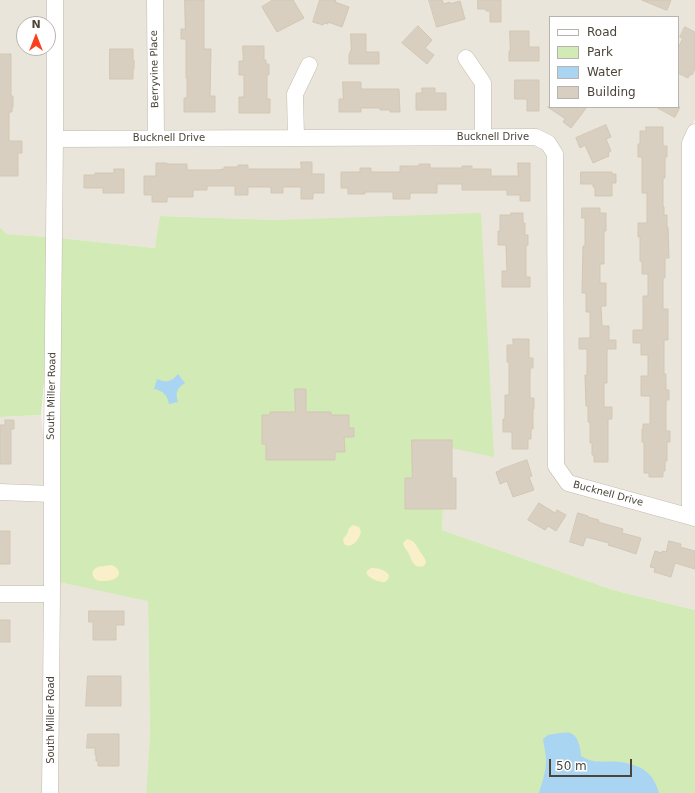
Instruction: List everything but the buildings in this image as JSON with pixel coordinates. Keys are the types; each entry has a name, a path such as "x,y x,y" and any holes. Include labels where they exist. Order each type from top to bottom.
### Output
{"street":[{"name":"South Miller Road","path":"50,793 55,0"},
{"name":"Berryvine Place","path":"154,0 156,138"},
{"path":"466,58 483,83 483,137"},
{"path":"296,138 295,94 308,65"},
{"path":"692,517 690,143 695,132"},
{"name":"Bucknell Drive","path":"55,139 536,137 548,143 555,154 556,466 568,483 692,517"},
{"path":"0,492 52,494"},
{"path":"0,594 52,594"}],"shaded area":[{"path":"0,0 49,0 49,16 16,16 16,56 49,56 48,237 5,234 0,227"},
{"path":"61,0 149,0 151,132 61,132"},
{"path":"160,0 695,0 695,119 685,140 684,508 571,477 562,464 560,151 489,130 487,79 467,49 458,57 477,85 477,130 302,131 301,95 316,62 306,56 290,91 291,131 162,132"},
{"path":"534,143 544,148 549,156 552,470 695,524 695,610 613,590 442,530 446,447 494,456 278,220 161,216 155,248 59,238 61,145"},
{"path":"41,415 46,459 46,487 0,486 0,417"},
{"path":"0,499 46,500 46,588 0,588"},
{"path":"58,582 148,600 150,735 146,793 56,793"},
{"path":"0,600 46,601 45,793 0,793"}],"green space":[{"path":"481,213 494,457 446,447 442,530 613,590 695,610 695,793 146,793 150,735 148,601 58,582 59,238 155,248 160,216 278,220"},
{"path":"0,227 6,234 48,237 47,350 41,415 0,417"}],"sand":[{"path":"353,525 359,527 361,531 355,543 348,546 344,544 343,539 349,528"},
{"path":"407,539 414,542 424,557 426,562 424,566 420,567 413,563 403,543"},
{"path":"111,565 119,572 116,578 98,581 94,578 93,572 96,568"},
{"path":"371,568 385,571 389,575 388,580 381,582 368,576 367,571"}],"water":[{"path":"178,374 185,383 177,391 178,402 169,404 164,394 154,389 157,379 169,381"},
{"path":"569,733 575,737 581,756 586,759 627,763 645,771 650,775 659,793 539,793 546,765 543,739 548,735"}]}
